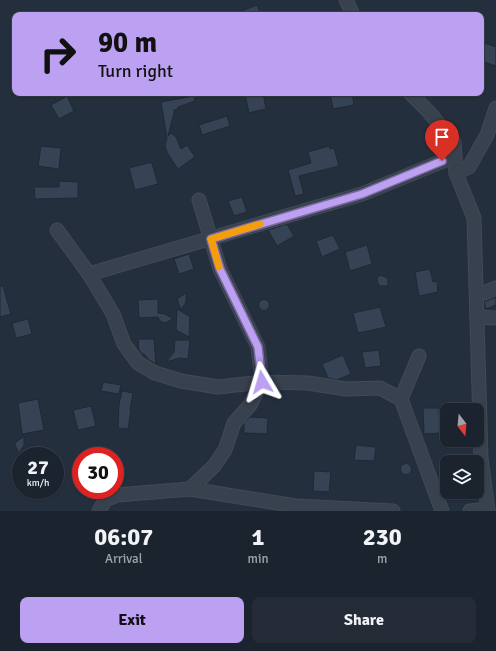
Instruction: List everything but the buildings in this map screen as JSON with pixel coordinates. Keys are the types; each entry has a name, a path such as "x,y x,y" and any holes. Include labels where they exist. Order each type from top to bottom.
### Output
{"street":[{"path":"346,0 352,12"},
{"path":"413,96 428,111 454,142 456,173 474,218 482,458 488,510 470,511"},
{"path":"456,173 469,167 487,135 496,108"},
{"path":"89,274 362,194 455,156"},
{"path":"190,488 214,466 221,456 225,450 234,423 250,405 262,382 258,347 220,269 199,200"},
{"path":"57,230 89,274 113,314 124,344 138,363 155,373 181,381 218,387 262,382 308,383 346,389 380,388 401,399 442,511"},
{"path":"477,296 496,288"},
{"path":"478,317 496,318"},
{"path":"401,399 419,356"},
{"path":"99,511 105,500 117,495 190,488 296,506 393,511"}],"slow traffic":[{"path":"219,267 211,239 260,224"}],"route":[{"path":"262,382 258,347 220,269 211,239 362,194 442,161"}]}
